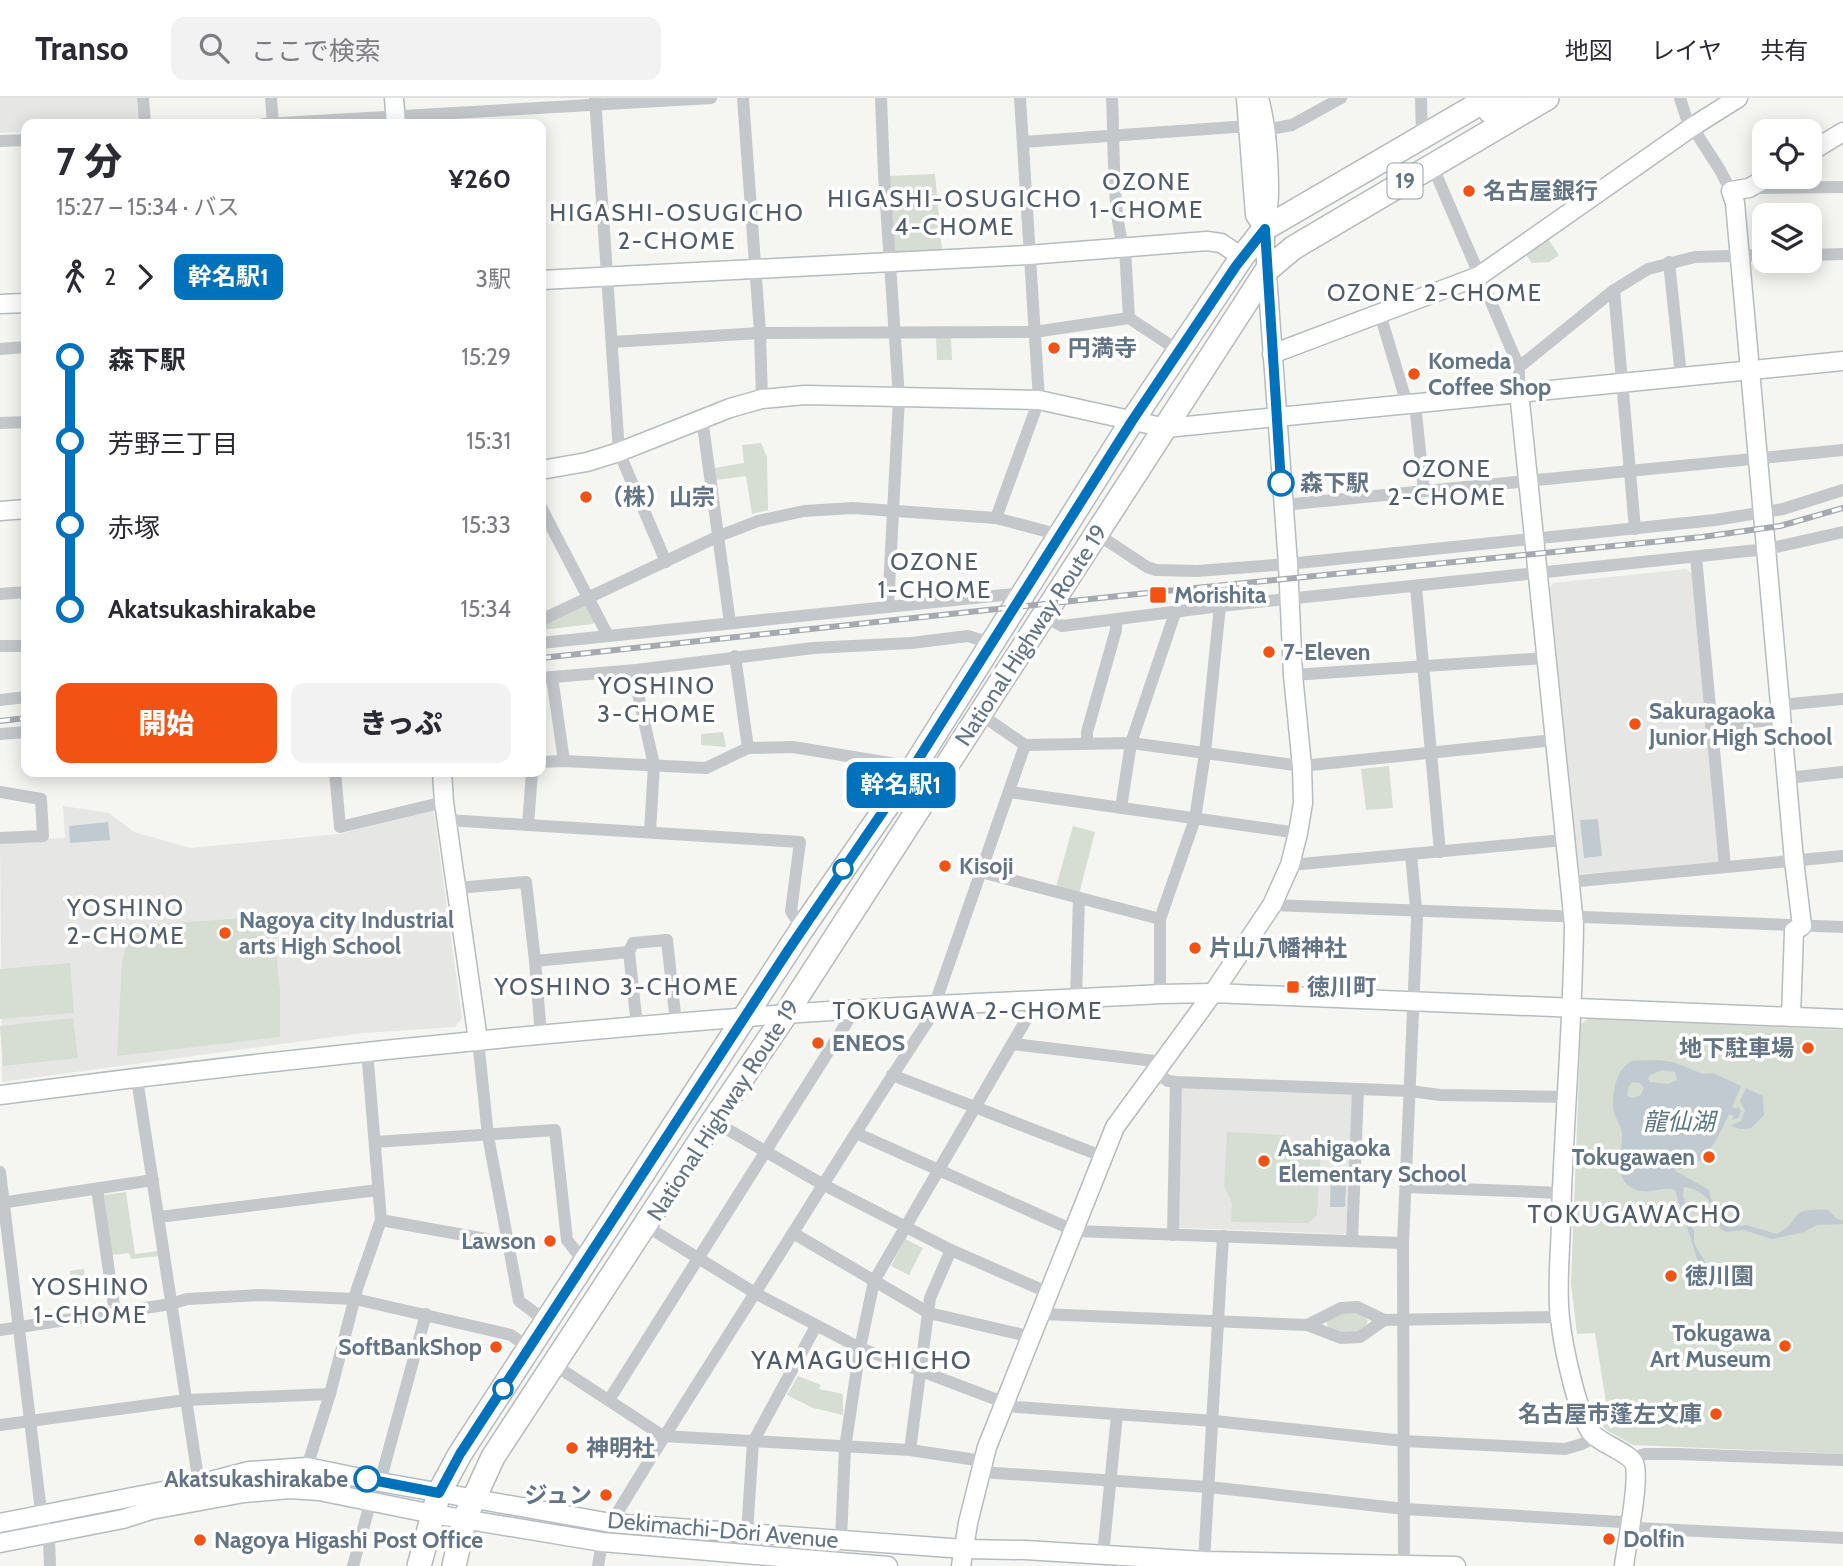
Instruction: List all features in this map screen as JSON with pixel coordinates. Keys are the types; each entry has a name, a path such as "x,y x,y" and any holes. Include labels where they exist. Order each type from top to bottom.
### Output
{"highway":[{"path":"1398,167 1495,102 1513,98"},
{"name":"National Highway Route 19","path":"454,1566 470,1509 493,1457 786,1014 1267,270 1293,248 1547,98"},
{"name":"National Highway Route 19","path":"419,1566 436,1503 460,1454 802,929 914,766 1132,421 1242,257 1265,229 1422,138 1495,102"}],"street":[{"path":"143,98 145,119"},
{"path":"271,98 273,119"},
{"path":"328,119 595,102 711,98"},
{"path":"743,98 761,333 762,399"},
{"path":"881,98 899,397 888,607"},
{"path":"996,517 1039,400 1020,98"},
{"path":"1112,98 1120,240 1125,248 1129,318"},
{"path":"1246,98 1257,128"},
{"path":"963,1558 968,1523 982,1466 1115,1128 1213,993 1272,905 1290,865 1298,833 1303,803 1302,766 1293,675 1265,229 1255,215 1259,98"},
{"path":"1023,142 1293,125 1341,98"},
{"path":"1422,98 1422,138"},
{"path":"1680,98 1692,127 1720,170 1740,190 1843,187"},
{"path":"1272,354 1479,276 1692,127 1738,98"},
{"path":"595,102 619,452 666,562"},
{"path":"1822,145 1843,132"},
{"path":"0,141 21,140"},
{"path":"1432,165 1520,368 1519,392 1527,480 1573,916 1560,1317 1582,1412 1595,1437 1632,1458 1645,1454 1677,1454 1843,1460"},
{"path":"1752,184 1740,190 1735,203 1802,926"},
{"path":"546,280 1028,255 1207,241 1221,243 1242,257"},
{"path":"1822,254 1843,254"},
{"path":"1520,368 1614,290 1648,269 1695,257 1752,255"},
{"path":"1669,262 1681,376"},
{"path":"1614,290 1635,529"},
{"path":"0,304 21,303"},
{"path":"1380,314 1411,404 1424,491"},
{"path":"612,342 761,333 1034,332 1129,318 1179,351"},
{"path":"0,349 21,347"},
{"path":"546,469 587,462 619,452 702,418 762,399 805,395 1039,400 1166,428 1843,361"},
{"path":"702,418 730,623"},
{"path":"0,423 21,422"},
{"path":"1283,505 1843,450"},
{"path":"1097,534 1147,567 1156,570 1197,571 1288,565 1635,529 1763,512 1808,502 1843,490"},
{"path":"546,618 719,536 758,521 804,511 853,508 996,517 1060,535"},
{"path":"0,512 21,510"},
{"path":"546,517 608,635"},
{"path":"1044,616 1062,626 1220,606 1767,549 1843,532"},
{"path":"1696,557 1725,867"},
{"path":"1416,587 1440,852"},
{"path":"0,594 21,593"},
{"path":"546,642 1024,593"},
{"path":"1160,994 1160,919 1195,819 1205,753 1220,606"},
{"path":"1121,808 1131,743 1175,613"},
{"path":"1087,743 1087,732 1116,629 1116,620"},
{"path":"564,761 547,678 813,648 911,643 968,636 990,643"},
{"path":"0,646 21,646"},
{"path":"735,656 748,748"},
{"path":"1293,675 1546,658"},
{"path":"636,670 636,685 654,765 650,832"},
{"path":"0,700 21,698"},
{"path":"1711,726 1843,699"},
{"path":"979,714 1025,745 1131,743 1302,766 1554,740"},
{"path":"0,734 21,732"},
{"path":"611,1523 822,1184 938,1006 938,995 1025,745"},
{"path":"546,762 706,768 748,748 793,747 914,766"},
{"path":"1787,778 1843,772"},
{"path":"335,777 340,827 444,802"},
{"path":"442,777 478,1040 488,1136 519,1301 547,1322"},
{"path":"528,825 532,777"},
{"path":"0,792 41,799 43,836 0,838"},
{"path":"1010,792 1298,833"},
{"path":"447,820 800,842 791,911 802,929"},
{"path":"1290,865 1564,840"},
{"path":"1404,1565 1402,1320 1416,911 1412,855"},
{"path":"1568,882 1843,856"},
{"path":"981,872 1160,919"},
{"path":"457,888 526,882 541,1035"},
{"path":"1076,999 1079,898"},
{"path":"1272,905 1843,927"},
{"path":"1791,1017 1794,931 1802,926"},
{"path":"637,1026 629,952 633,943 667,940 677,1023"},
{"path":"535,961 629,952"},
{"path":"0,1095 367,1050 637,1026 786,1014 1160,994 1213,993 1413,1000 1843,1018"},
{"path":"841,1540 845,1448 860,1348 874,1281 1037,1001"},
{"path":"610,1400 854,1011"},
{"path":"1013,1044 1159,1067 1168,1081 1176,1082 1410,1091 1440,1095 1566,1097"},
{"path":"307,1467 355,1299 381,1220 367,1050"},
{"path":"892,1075 1104,1157"},
{"path":"137,1079 199,1484"},
{"path":"1173,1235 1176,1082"},
{"path":"1352,1241 1358,1089"},
{"path":"713,1121 822,1184 951,1250 1049,1293"},
{"path":"374,1142 555,1130 566,1240 585,1263"},
{"path":"856,1133 1075,1231 1403,1242"},
{"path":"0,1172 50,1566"},
{"path":"2,1203 153,1180"},
{"path":"1406,1187 1562,1193"},
{"path":"97,1189 115,1313"},
{"path":"159,1217 379,1190"},
{"path":"381,1220 508,1243"},
{"path":"646,1226 755,1293 860,1348 1016,1406 1214,1421 1405,1441 1565,1449 1595,1437"},
{"path":"793,1233 929,1313 1032,1336"},
{"path":"1205,1560 1223,1236"},
{"path":"910,1450 930,1298 951,1250"},
{"path":"0,1331 171,1304 187,1299 261,1295 355,1299 511,1335 529,1348"},
{"path":"1307,1325 1341,1308 1357,1307 1384,1320 1560,1317"},
{"path":"380,1482 426,1314"},
{"path":"1041,1314 1307,1325 1341,1338 1360,1337 1384,1320"},
{"path":"747,1533 753,1442 816,1326"},
{"path":"553,1364 663,1436 910,1450 982,1466 1110,1482 1209,1487 1405,1509 1621,1522 1637,1528 1843,1538"},
{"path":"0,1424 186,1401 330,1394"},
{"path":"1103,1555 1117,1415"},
{"path":"1624,1566 1636,1481 1632,1458"},
{"name":"Dekimachi-Dōri Avenue","path":"0,1522 199,1484 249,1471 307,1467 380,1482 436,1503"},
{"name":"Dekimachi-Dōri Avenue","path":"0,1543 244,1493 299,1489 371,1500 436,1503 602,1542 839,1564 888,1566"},
{"path":"353,1566 371,1500"},
{"name":"Dekimachi-Dōri Avenue","path":"470,1509 611,1523 841,1540 963,1558 1025,1550 1205,1560 1456,1566"},
{"path":"598,1566 602,1542"}],"shaded area":[{"path":"0,98 137,98 138,119 21,119 21,132 0,133"},
{"path":"935,174 942,251 894,254 889,176"},
{"path":"1548,239 1559,255 1549,262 1532,263 1526,255"},
{"path":"936,337 951,337 952,360 937,360"},
{"path":"761,443 767,457 768,510 752,514 746,476 716,480 714,468 744,463 742,445"},
{"name":"Sakuragaoka Junior High School","path":"1686,569 1692,574 1719,860 1717,864 1581,874 1578,871 1550,588 1553,583"},
{"path":"584,606 589,606 595,621 593,624 546,629 546,624"},
{"path":"723,732 726,747 701,745 701,734"},
{"path":"1389,766 1393,808 1366,810 1361,769"},
{"name":"Nagoya city Industrial arts High School","path":"63,806 109,813 134,832 190,848 339,834 432,810 462,1018 455,1027 363,1033 2,1082 0,841 65,838"},
{"path":"1073,826 1095,832 1079,894 1056,887"},
{"path":"273,916 280,991 280,1037 117,1056 122,961 131,926"},
{"path":"70,963 74,1013 0,1019 0,969"},
{"path":"73,1018 78,1058 3,1066 0,1026"},
{"name":"Tokugawaen","path":"1589,1018 1843,1030 1843,1454 1633,1445 1606,1430 1599,1421 1606,1402 1595,1333 1577,1334 1571,1284 1581,1024"},
{"name":"Asahigaoka Elementary School","path":"1181,1086 1351,1094 1354,1099 1346,1234 1179,1228"},
{"path":"1227,1132 1286,1135 1287,1141 1321,1143 1317,1215 1309,1223 1231,1222 1232,1203 1224,1186"},
{"path":"126,1192 135,1254 159,1251 159,1256 131,1259 129,1253 112,1255 104,1195"},
{"path":"905,1239 923,1248 909,1275 891,1266"},
{"path":"84,1269 86,1292 72,1294 70,1271"},
{"path":"1341,1312 1359,1314 1368,1321 1365,1327 1356,1333 1337,1331 1327,1325 1327,1320"},
{"path":"798,1376 821,1385 819,1389 843,1394 843,1415 813,1408 787,1395"}],"water":[{"path":"1598,819 1602,856 1584,858 1580,820"},
{"path":"108,822 110,840 70,843 69,826"},
{"name":"龍仙湖","path":"1630,1062 1673,1062 1703,1074 1713,1073 1741,1086 1732,1107 1737,1109 1738,1106 1741,1111 1738,1118 1732,1120 1734,1116 1729,1114 1714,1143 1698,1162 1674,1170 1709,1190 1722,1223 1732,1227 1746,1225 1777,1234 1800,1213 1828,1210 1837,1219 1843,1220 1843,1224 1817,1225 1804,1232 1772,1239 1744,1230 1726,1232 1720,1228 1716,1211 1707,1198 1694,1189 1684,1187 1683,1196 1694,1230 1694,1243 1708,1267 1706,1271 1701,1271 1675,1190 1640,1191 1628,1185 1621,1175 1622,1134 1614,1113 1615,1085","holes":["1662,1070 1675,1072 1677,1080 1668,1084 1650,1082 1650,1075","1632,1082 1640,1083 1644,1088 1641,1095 1633,1098 1627,1096"]},
{"path":"1746,1088 1763,1096 1764,1115 1751,1128 1741,1129 1730,1126 1741,1121 1745,1111 1740,1101"},
{"path":"1331,1168 1347,1168 1345,1207 1330,1207"}],"railway":[{"path":"546,657 1702,537 1780,526 1843,508"},
{"path":"0,721 21,719"}],"bus line":[{"name":"幹名駅1","path":"367,1479 439,1493 460,1454 789,949 914,766 1132,421 1236,266 1265,229 1281,483"}],"place":[{"name":"名古屋銀行","path":"1469,191"},
{"name":"円満寺","path":"1054,348"},
{"name":"Komeda Coffee Shop","path":"1414,374"},
{"name":"森下駅","path":"1281,483"},
{"name":"（株）山宗","path":"586,497"},
{"name":"Morishita","path":"1158,595"},
{"name":"7-Eleven","path":"1269,652"},
{"name":"Sakuragaoka Junior High School","path":"1635,724"},
{"name":"Kisoji","path":"945,866"},
{"name":"Nagoya city Industrial arts High School","path":"225,933"},
{"name":"片山八幡神社","path":"1195,948"},
{"name":"徳川町","path":"1293,987"},
{"name":"ENEOS","path":"818,1043"},
{"name":"地下駐車場","path":"1808,1048"},
{"name":"Tokugawaen","path":"1709,1157"},
{"name":"Asahigaoka Elementary School","path":"1264,1161"},
{"name":"Lawson","path":"550,1241"},
{"name":"徳川園","path":"1671,1276"},
{"name":"Tokugawa Art Museum","path":"1785,1346"},
{"name":"SoftBankShop","path":"496,1347"},
{"name":"名古屋市蓬左文庫","path":"1716,1414"},
{"name":"神明社","path":"572,1448"},
{"name":"Akatsukashirakabe","path":"367,1479"},
{"name":"ジュン","path":"606,1495"},
{"name":"Dolfin","path":"1609,1539"},
{"name":"Nagoya Higashi Post Office","path":"200,1540"}],"district":[{"name":"OZONE 1-CHOME","path":"1147,196"},
{"name":"HIGASHI-OSUGICHO 4-CHOME","path":"955,213"},
{"name":"HIGASHI-OSUGICHO 2-CHOME","path":"677,227"},
{"name":"OZONE 2-CHOME","path":"1435,293"},
{"name":"OZONE 2-CHOME","path":"1447,483"},
{"name":"OZONE 1-CHOME","path":"935,576"},
{"name":"YOSHINO 3-CHOME","path":"657,700"},
{"name":"YOSHINO 2-CHOME","path":"126,922"},
{"name":"YOSHINO 3-CHOME","path":"617,987"},
{"name":"TOKUGAWA 2-CHOME","path":"968,1011"},
{"name":"TOKUGAWACHO","path":"1635,1214"},
{"name":"YOSHINO 1-CHOME","path":"91,1301"},
{"name":"YAMAGUCHICHO","path":"862,1360"}]}
